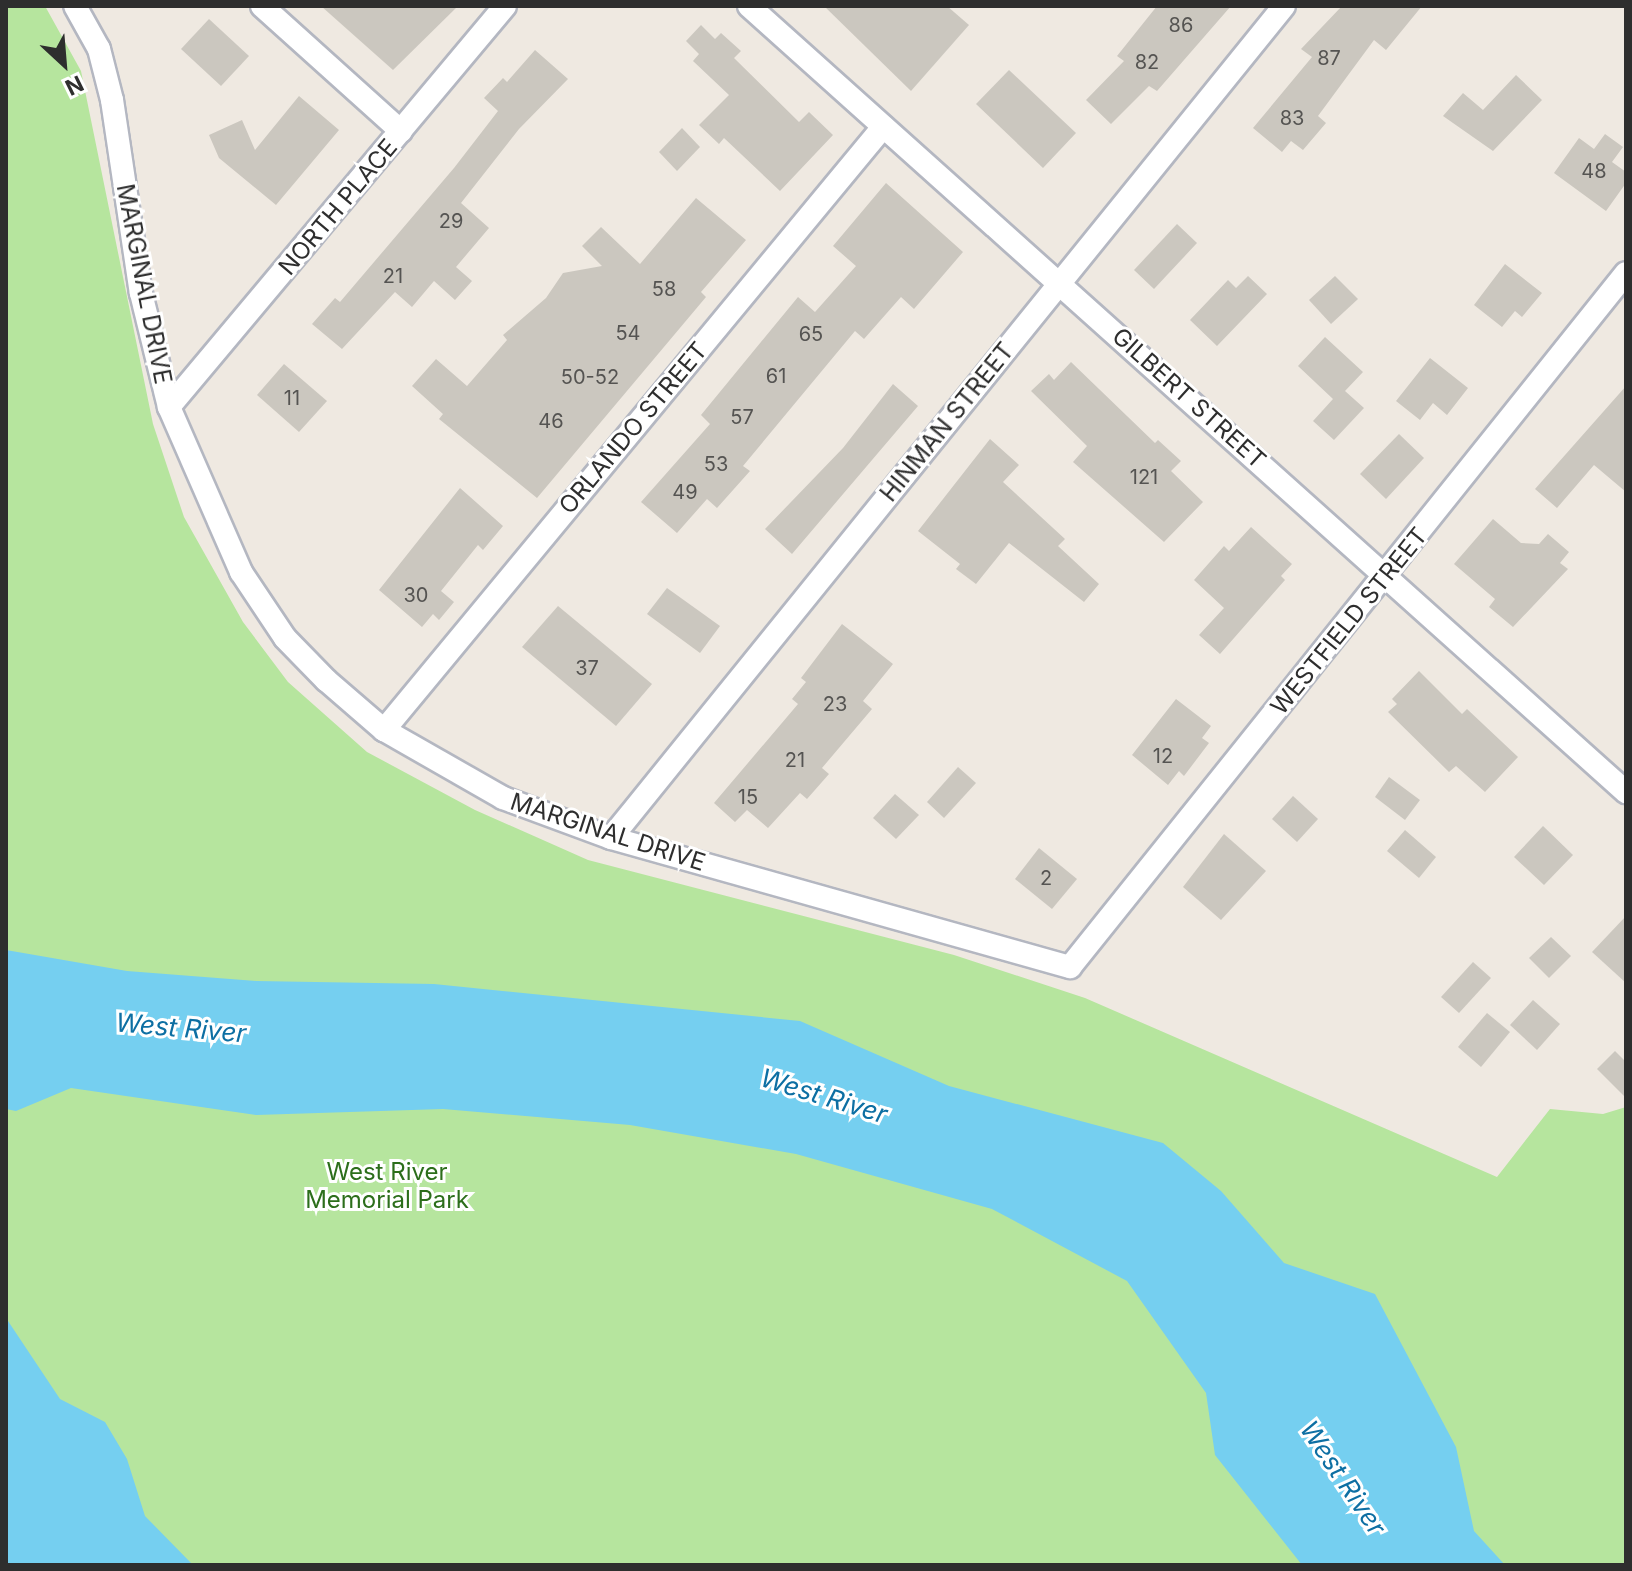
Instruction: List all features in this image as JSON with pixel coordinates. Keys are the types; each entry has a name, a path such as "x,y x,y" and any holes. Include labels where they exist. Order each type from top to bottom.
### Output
{"street":[{"name":"MARGINAL DRIVE","path":"75,6 99,49 112,100 141,293 169,407 241,572 285,638 384,730 503,798 611,838 1070,967"},
{"path":"262,6 401,131"},
{"name":"NORTH PLACE","path":"169,407 505,6"},
{"name":"HINMAN STREET","path":"611,838 1284,6"},
{"name":"GILBERT STREET","path":"760,9 883,127 1626,792"},
{"name":"ORLANDO STREET","path":"384,730 883,127"},
{"name":"WESTFIELD STREET","path":"1070,967 1626,273"}],"green space":[{"name":"West River Memorial Park","path":"6,6 45,6 81,71 153,424 184,517 243,622 288,682 367,752 475,810 588,860 954,955 1085,998 1497,1177 1550,1109 1603,1114 1626,1107 1626,1565 6,1565"}],"water":[{"name":"West River","path":"6,950 127,971 256,981 434,984 800,1021 949,1086 1163,1143 1221,1191 1284,1263 1375,1294 1456,1447 1474,1531 1505,1565 1302,1565 1215,1455 1206,1393 1127,1281 992,1209 796,1154 630,1125 443,1109 256,1115 71,1088 16,1111 6,1109"},
{"path":"6,1318 60,1399 105,1422 127,1459 145,1516 193,1565 6,1565"}],"building":[{"path":"321,6 458,6 393,70"},
{"path":"824,6 947,6 969,25 911,91"},
{"path":"1157,6 1231,6 1157,91 1149,86 1111,124 1086,100 1124,61 1117,56"},
{"path":"1342,6 1422,6 1386,50 1374,40 1318,116 1326,123 1303,150 1291,141 1282,152 1253,128 1312,57 1301,49"},
{"path":"209,19 249,56 221,86 181,49"},
{"path":"701,25 715,39 721,33 741,51 734,58 799,122 809,112 833,135 780,191 724,138 719,144 699,125 729,95 693,61 699,54 686,41"},
{"path":"535,50 568,79 519,129 461,203 489,228 456,267 472,281 455,300 434,281 412,307 395,292 342,349 312,324 335,298 340,302 454,168 498,111 484,98 503,78 507,82"},
{"path":"1009,70 1076,133 1043,168 976,104"},
{"path":"1516,75 1542,100 1493,151 1443,116 1463,93 1483,110"},
{"path":"299,96 339,130 276,205 219,158 209,135 242,120 255,150"},
{"path":"682,128 700,147 677,171 659,152"},
{"path":"1605,134 1623,147 1612,162 1626,172 1626,183 1606,211 1554,173 1579,138 1594,149"},
{"path":"886,183 963,252 914,309 901,297 864,339 855,331 743,466 750,471 717,508 707,499 677,533 641,502 710,424 701,415 798,297 815,312 856,266 833,246"},
{"path":"696,198 746,240 701,292 706,297 537,498 439,419 443,414 412,386 436,359 467,386 507,340 503,335 546,298 563,273 602,266 582,246 601,227 640,264"},
{"path":"1177,224 1197,243 1154,289 1134,270"},
{"path":"1505,264 1542,293 1522,317 1515,311 1502,327 1474,305"},
{"path":"1248,276 1267,294 1217,346 1190,320 1228,280 1236,288"},
{"path":"1335,276 1358,299 1331,324 1309,300"},
{"path":"1325,337 1363,372 1345,391 1364,408 1334,440 1313,421 1333,399 1298,366"},
{"path":"1430,358 1468,388 1447,415 1433,403 1420,420 1396,401"},
{"path":"1071,362 1155,443 1158,440 1181,461 1171,471 1203,502 1164,542 1073,462 1087,446 1031,391 1049,374 1054,380"},
{"path":"284,364 327,401 299,432 257,395"},
{"path":"893,384 918,406 792,554 765,529 843,448"},
{"path":"1626,386 1626,492 1594,465 1557,508 1535,489"},
{"path":"1399,434 1424,458 1386,499 1360,474"},
{"path":"990,439 1019,465 1003,482 1065,539 1058,546 1099,584 1084,602 1009,543 976,584 956,569 960,564 918,531"},
{"path":"460,488 503,526 483,550 478,545 441,591 454,602 439,620 433,614 422,627 379,590"},
{"path":"1493,519 1521,543 1539,544 1548,534 1569,552 1560,563 1568,569 1513,627 1489,607 1495,599 1454,564"},
{"path":"1251,527 1292,564 1281,576 1285,580 1220,654 1199,635 1224,608 1194,580 1224,546 1229,551"},
{"path":"667,588 720,626 700,653 647,614"},
{"path":"558,606 652,684 616,726 522,647"},
{"path":"842,624 893,664 863,701 872,709 822,768 829,774 807,799 800,793 768,828 747,810 735,822 714,803 798,704 792,699 806,682 801,678"},
{"path":"1419,671 1462,714 1467,709 1518,757 1485,792 1456,766 1449,772 1388,712 1397,704 1392,699"},
{"path":"1176,699 1211,726 1202,738 1209,743 1184,776 1179,771 1168,785 1132,755"},
{"path":"958,767 976,783 944,818 927,802"},
{"path":"1389,777 1420,800 1405,820 1375,797"},
{"path":"895,794 919,815 896,839 873,818"},
{"path":"1293,796 1318,819 1297,842 1272,819"},
{"path":"1543,826 1573,855 1544,885 1514,857"},
{"path":"1405,830 1436,857 1419,878 1387,851"},
{"path":"1224,834 1266,871 1221,920 1183,887"},
{"path":"1039,848 1077,879 1052,909 1015,879"},
{"path":"1626,916 1626,983 1592,952"},
{"path":"1551,937 1571,956 1549,978 1529,958"},
{"path":"1473,962 1491,978 1459,1013 1441,997"},
{"path":"1533,1000 1560,1024 1537,1050 1510,1025"},
{"path":"1487,1013 1510,1032 1481,1067 1458,1047"},
{"path":"1615,1051 1626,1062 1626,1098 1597,1069"}]}
